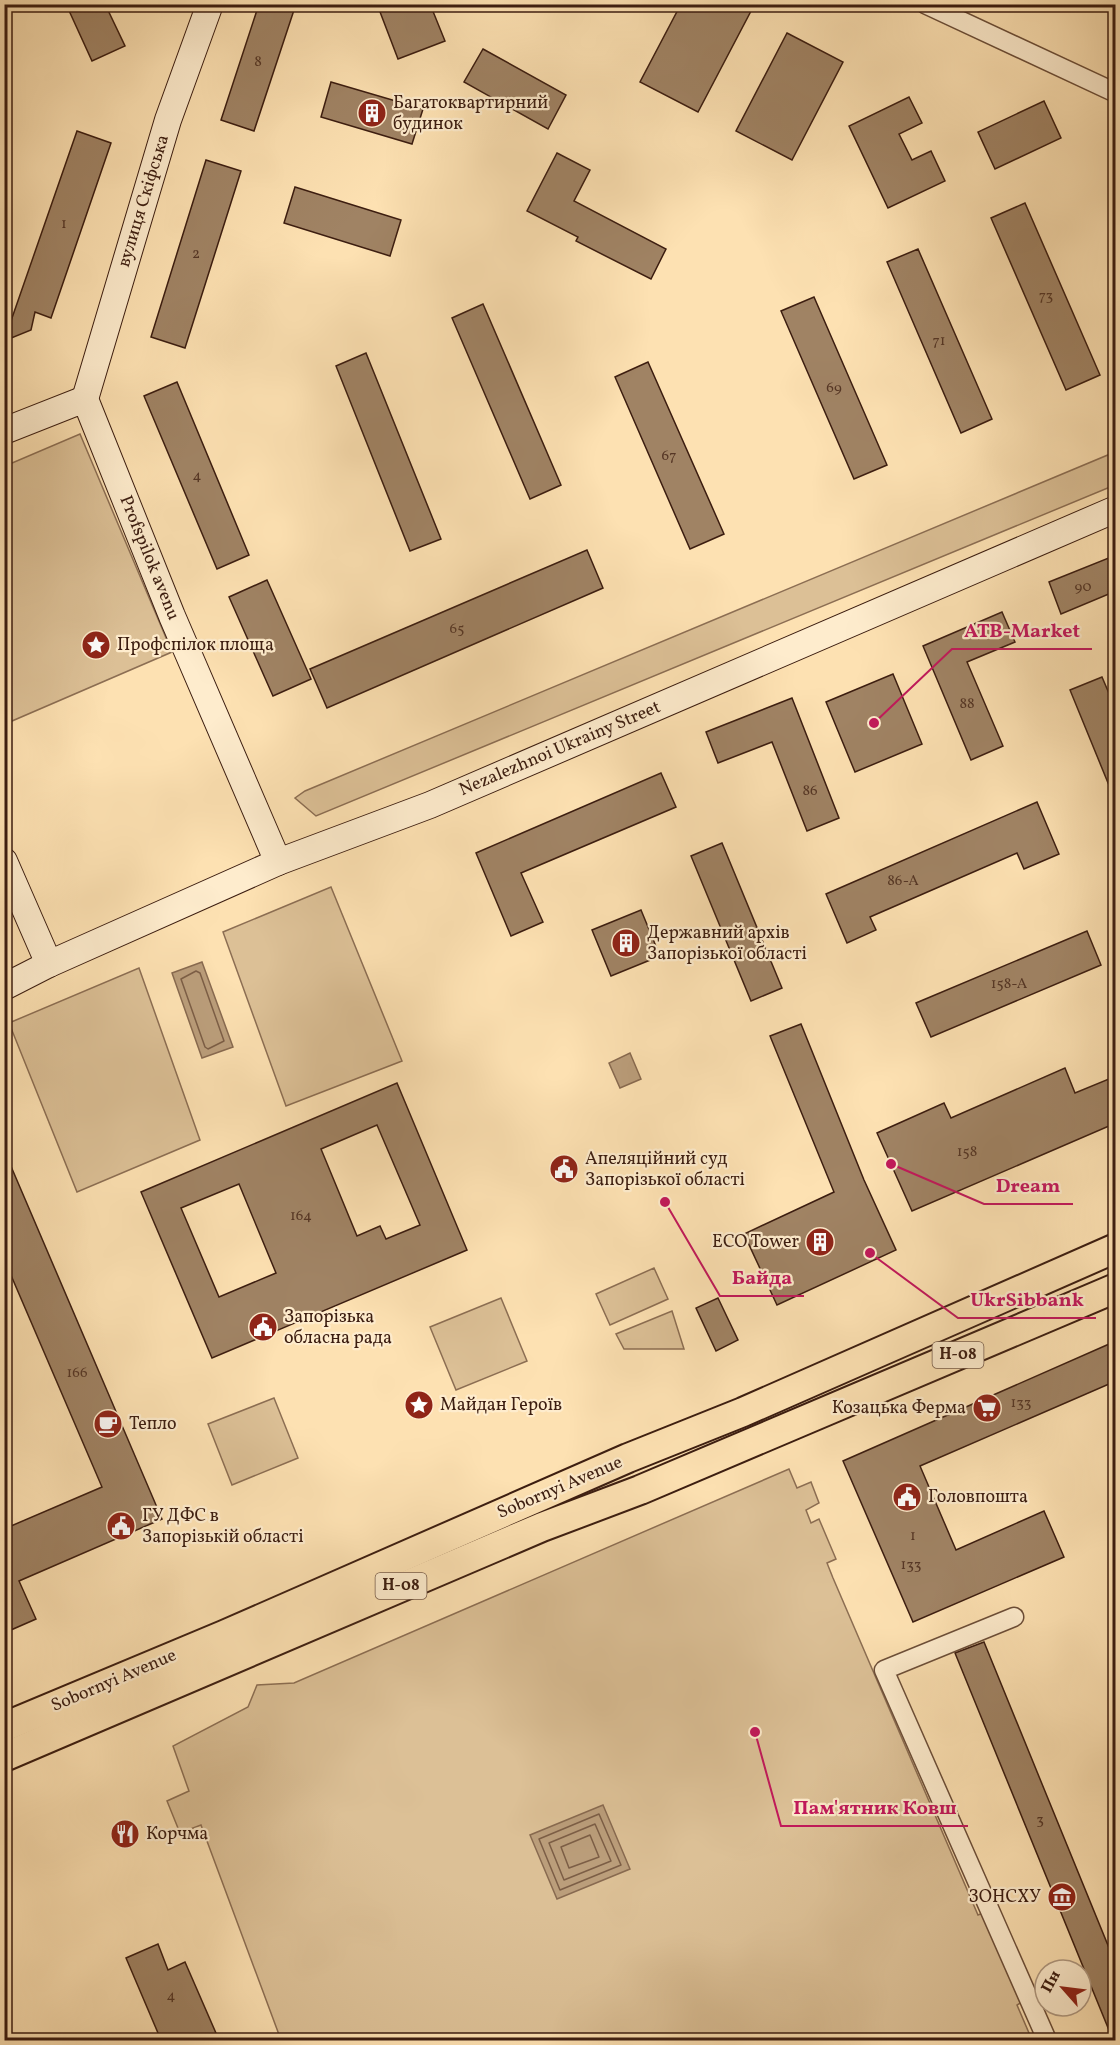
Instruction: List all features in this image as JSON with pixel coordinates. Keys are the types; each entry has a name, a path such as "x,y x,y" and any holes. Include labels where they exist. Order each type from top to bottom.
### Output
{"main road":[{"name":"Sobornyi Avenue","path":"4,1727 1116,1248"},
{"name":"Sobornyi Avenue","path":"4,1757 305,1627 1116,1288"},
{"path":"790,1390 801,1421"},
{"path":"254,1620 270,1626 305,1627"}],"street":[{"name":"вулиця Скіфська","path":"85,399 168,120 210,4"},
{"path":"925,4 1116,93"},
{"path":"4,431 85,399"},
{"name":"Profspilok avenu","path":"85,399 172,616 278,862"},
{"name":"Nezalezhnoi Ukrainy Street","path":"4,987 49,964 278,862 430,805 1116,509"},
{"path":"4,861 49,964"},
{"path":"1014,1617 884,1670 1047,2040"}],"shaded area":[{"path":"80,434 172,652 5,724 5,466"},
{"path":"1115,452 1115,485 316,816 295,798 305,791"},
{"path":"331,887 402,1061 286,1106 223,932"},
{"path":"139,968 200,1140 77,1192 9,1023"},
{"path":"654,1268 668,1299 610,1325 596,1294"},
{"path":"501,1298 527,1361 456,1390 430,1327"},
{"path":"672,1311 684,1349 624,1349 616,1334"},
{"path":"274,1398 298,1458 232,1485 208,1424"},
{"path":"789,1469 797,1488 811,1482 819,1503 806,1510 811,1523 819,1519 836,1559 827,1563 833,1578 978,1915 983,1913 1022,2002 1017,2005 1032,2040 281,2040 201,1825 180,1833 167,1801 189,1791 173,1746 248,1707 257,1685 294,1683"}],"water":[{"path":"202,962 233,1047 202,1058 172,973"},
{"path":"630,1053 641,1079 620,1088 609,1063"},
{"path":"603,1805 630,1869 557,1899 530,1835"}],"building":[{"path":"66,4 105,4 125,46 92,61"},
{"path":"259,4 296,4 254,131 221,120"},
{"path":"377,4 430,4 445,41 398,59"},
{"path":"681,4 739,4 751,11 698,112 640,82"},
{"path":"787,33 843,62 792,160 736,131"},
{"path":"483,49 566,95 548,129 464,82"},
{"name":"Багатоквартирний будинок","path":"331,82 423,109 412,144 321,117"},
{"path":"909,97 922,123 899,134 912,160 931,151 945,181 888,208 849,126"},
{"path":"1044,101 1061,138 995,169 978,132"},
{"path":"77,131 111,143 51,318 35,312 31,330 4,341"},
{"path":"557,153 590,170 574,201 666,249 651,279 576,241 578,237 527,211"},
{"path":"206,160 241,171 185,348 151,337"},
{"path":"295,187 401,220 390,256 284,223"},
{"path":"1025,203 1100,375 1066,390 991,218"},
{"path":"918,249 992,419 961,433 887,262"},
{"path":"814,297 887,465 854,479 781,311"},
{"path":"483,304 561,485 530,499 452,318"},
{"path":"366,353 441,539 410,551 336,366"},
{"path":"648,362 724,534 690,549 615,377"},
{"path":"177,382 249,555 217,569 144,396"},
{"path":"587,550 603,588 327,708 310,669"},
{"path":"1116,555 1116,591 1061,614 1049,582"},
{"path":"267,580 311,679 273,696 229,597"},
{"path":"1002,612 1015,642 967,662 1003,746 971,760 923,646"},
{"path":"893,674 922,744 855,772 826,702"},
{"path":"1102,677 1116,710 1115,800 1070,690"},
{"path":"792,698 839,818 807,831 772,742 718,763 706,732"},
{"path":"661,773 676,807 521,873 543,922 511,936 476,853"},
{"path":"1037,802 1059,854 1024,869 1017,853 870,917 876,930 847,943 826,894"},
{"path":"722,843 782,988 751,1001 691,856"},
{"name":"Державний архів Запорізької області","path":"641,910 660,956 611,976 592,930"},
{"path":"1087,931 1101,965 931,1037 916,1003"},
{"name":"ECO Tower","path":"801,1024 864,1180 896,1250 777,1305 744,1234 834,1192 770,1036"},
{"path":"1065,1068 1075,1093 1116,1076 1116,1123 912,1211 877,1133 944,1103 951,1118"},
{"path":"397,1083 467,1250 212,1358 141,1192","holes":["377,1125 420,1225 386,1239 380,1226 357,1236 321,1149","239,1184 276,1273 219,1297 181,1208"]},
{"path":"4,1150 162,1519 19,1581 36,1619 4,1633 4,1529 102,1487 4,1259"},
{"path":"718,1298 738,1340 716,1351 696,1308"},
{"path":"1116,1341 1116,1381 920,1466 956,1550 1044,1511 1064,1557 913,1622 843,1461"},
{"path":"984,1642 1116,1965 1116,2040 1113,2040 1093,1991 1093,1958 1080,1958 955,1653"},
{"path":"158,1944 168,1970 185,1962 219,2040 161,2040 126,1958"}],"place":[{"name":"Багатоквартирний будинок","path":"372,113"},
{"name":"Профспілок площа","path":"96,645"},
{"name":"ATB-Market","path":"874,723"},
{"name":"Державний архів Запорізької області","path":"626,943"},
{"name":"Dream","path":"891,1164"},
{"name":"Апеляційний суд Запорізької області","path":"564,1169"},
{"name":"Байда","path":"665,1202"},
{"name":"ECO Tower","path":"820,1242"},
{"name":"UkrSibbank","path":"870,1253"},
{"name":"Запорізька обласна рада","path":"263,1327"},
{"name":"Майдан Героїв","path":"419,1405"},
{"name":"Козацька Ферма","path":"987,1408"},
{"name":"Тепло","path":"108,1424"},
{"name":"Головпошта","path":"907,1497"},
{"name":"ГУ ДФС в Запорізькій області","path":"121,1526"},
{"name":"Пам'ятник Ковш","path":"755,1732"},
{"name":"Корчма","path":"125,1834"},
{"name":"ЗОНСХУ","path":"1062,1897"}]}
